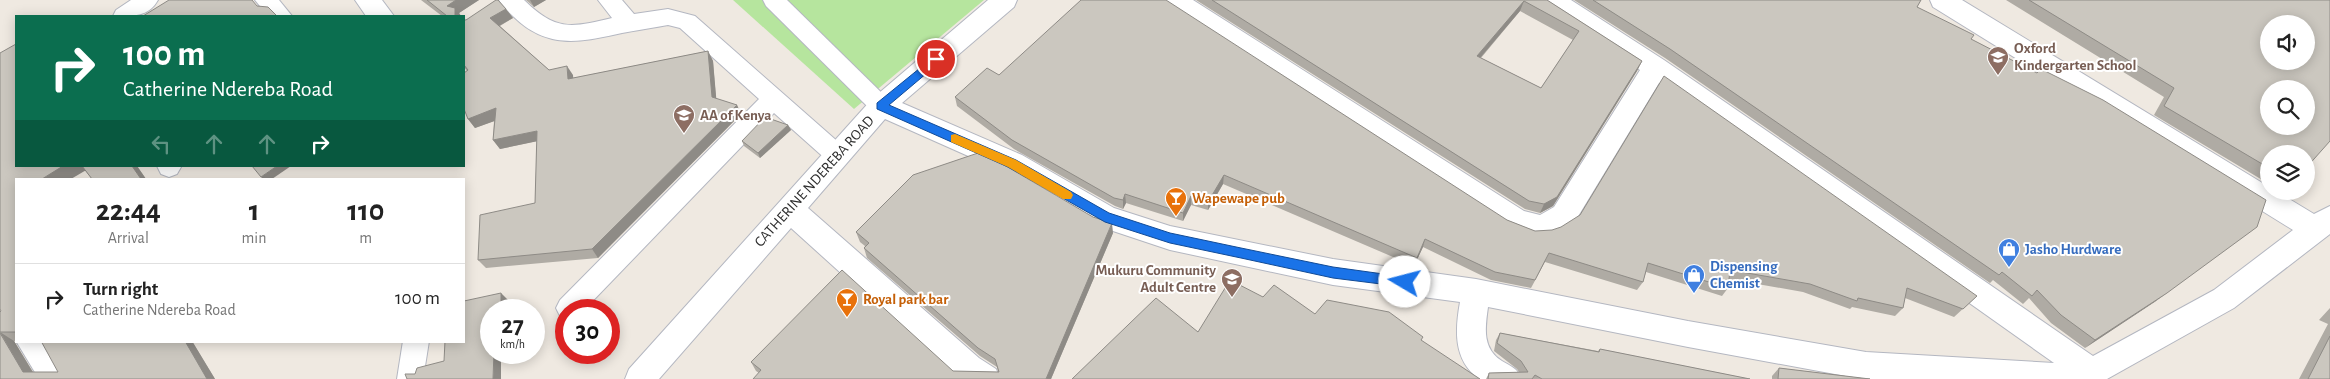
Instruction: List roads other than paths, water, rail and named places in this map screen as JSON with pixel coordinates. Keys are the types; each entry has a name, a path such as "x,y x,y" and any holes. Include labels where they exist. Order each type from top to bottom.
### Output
{"street":[{"path":"367,0 380,15"},
{"name":"CATHERINE NDEREBA ROAD","path":"640,379 881,106 1005,0"},
{"path":"1174,0 1506,214 1533,228 1553,224 1564,214 1656,67"},
{"path":"1552,0 1656,67 2092,372"},
{"path":"881,106 1012,164 1105,217 1161,235 1333,272 1476,292 1688,334 1866,366 2065,377 2092,372 2224,299 2323,224 1942,0"},
{"path":"789,209 968,368 985,379"},
{"path":"1476,292 1471,342 1475,353 1484,366 1507,379"},
{"path":"32,343 56,379"}],"lane":[{"path":"125,15 147,0"},
{"path":"266,0 280,15"},
{"path":"609,0 629,23"},
{"path":"774,0 881,106"},
{"path":"501,1 543,28 561,32 577,32 668,17 687,22 837,155"},
{"path":"578,299 773,99"},
{"path":"410,379 416,343"}],"place":[{"name":"Oxford Kindergarten School","path":"1998,76"},
{"name":"AA of Kenya","path":"684,134"},
{"name":"Wapewape pub","path":"1176,217"},
{"name":"Jasho Hurdware","path":"2009,268"},
{"name":"Dispensing Chemist","path":"1694,294"},
{"name":"Mukuru Community Adult Centre","path":"1232,298"},
{"name":"Royal park bar","path":"847,318"}]}
